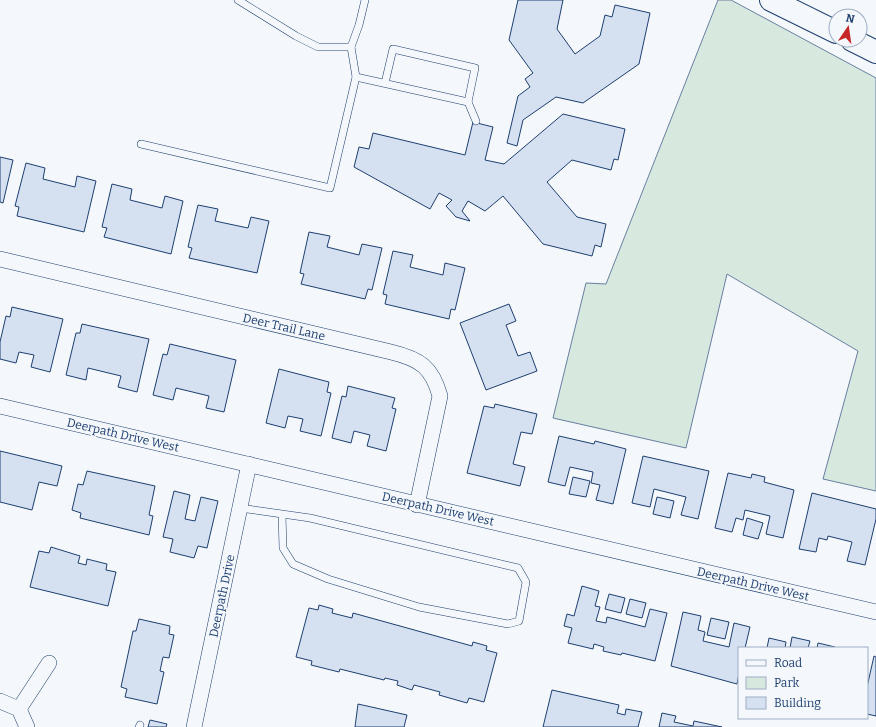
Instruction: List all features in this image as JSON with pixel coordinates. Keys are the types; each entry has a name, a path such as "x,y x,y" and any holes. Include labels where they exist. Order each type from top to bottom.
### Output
{"main road":[{"path":"771,0 828,28"}],"street":[{"name":"Deer Trail Lane","path":"0,259 407,356 422,363 435,379 440,396 417,505"},
{"name":"Deerpath Drive West","path":"0,406 876,612"},
{"name":"Deerpath Drive","path":"194,727 249,464"},
{"path":"19,709 49,663"},
{"path":"0,701 19,709 27,727"}],"lane":[{"path":"238,0 296,36 318,47 351,47"},
{"path":"141,144 330,188 356,77 351,47 359,25 365,0"},
{"path":"385,83 393,49 475,68 468,102 476,121"},
{"path":"356,77 468,102"},
{"path":"240,508 310,518 518,568 526,582 520,621 508,624 419,607 328,579 293,564 284,548 282,515"}],"green space":[{"path":"718,0 731,0 876,78 876,491 823,479 858,351 727,274 686,448 553,418 586,283 606,284"}],"building":[{"path":"518,0 563,0 557,29 575,54 600,36 605,15 612,17 615,5 650,13 639,64 583,103 556,97 523,120 517,146 507,143 518,96 530,87 525,79 533,73 509,40"},
{"path":"563,114 625,129 618,160 614,159 611,170 572,160 547,182 577,217 606,224 601,247 595,245 592,256 543,244 503,196 485,211 468,201 462,211 470,221 456,217 446,206 452,200 439,193 430,209 354,167 359,147 369,149 373,133 465,155 473,122 493,127 485,160 504,164"},
{"path":"0,157 13,160 3,203 0,202"},
{"path":"26,163 45,168 43,179 75,187 77,176 96,181 84,232 17,216 19,207 15,206"},
{"path":"112,184 132,189 130,200 162,208 165,196 183,201 171,254 104,237 107,228 102,227"},
{"path":"198,205 218,209 215,221 248,228 251,217 269,221 257,273 189,258 192,248 188,247"},
{"path":"309,232 330,236 327,247 359,255 362,244 382,248 372,290 368,289 365,299 301,284 304,274 300,273"},
{"path":"393,251 413,255 410,267 443,275 445,263 465,268 455,310 451,309 449,319 385,304 387,295 383,294"},
{"path":"509,304 516,321 506,325 518,356 530,352 537,371 486,390 460,323"},
{"path":"12,307 63,319 50,372 31,367 34,355 19,352 16,363 0,359 0,342 6,316 10,317"},
{"path":"82,324 149,339 137,392 118,387 121,376 88,368 86,380 66,375 76,333 80,333"},
{"path":"170,344 236,360 224,412 206,408 209,396 176,388 173,400 153,395 163,354 167,355"},
{"path":"279,369 329,382 327,392 331,393 321,436 300,431 303,419 288,416 285,428 266,423"},
{"path":"348,386 395,398 392,408 396,409 386,451 367,446 370,435 354,431 351,443 332,438 342,396 346,397"},
{"path":"495,404 537,414 532,434 521,432 513,464 525,467 520,486 467,473 484,406 494,408"},
{"path":"559,436 594,444 595,441 626,449 613,504 596,500 600,485 591,483 593,472 570,467 565,486 548,482"},
{"path":"0,451 62,466 57,486 39,482 32,510 0,502"},
{"path":"643,456 709,471 698,519 681,515 686,497 654,489 650,507 632,503"},
{"path":"87,471 155,486 149,515 153,516 149,535 80,518 81,513 72,510 78,484 83,485"},
{"path":"728,473 751,478 752,474 765,477 764,482 794,490 783,538 766,534 770,516 745,510 743,520 736,518 732,532 715,528"},
{"path":"573,477 590,481 586,497 569,494"},
{"path":"174,491 190,495 185,519 195,521 201,497 218,501 207,548 198,546 194,558 170,552 173,539 163,537"},
{"path":"812,493 876,509 876,519 865,565 847,561 852,542 828,536 827,540 819,538 816,552 799,549"},
{"path":"657,497 674,501 670,518 653,514"},
{"path":"747,518 763,523 758,539 743,535"},
{"path":"51,547 80,556 78,563 86,565 87,559 107,564 106,570 116,572 108,606 30,587 39,551 49,553"},
{"path":"582,586 599,591 595,606 600,607 596,621 606,623 607,617 645,627 650,609 667,613 655,661 622,653 621,655 603,651 604,647 594,644 593,649 568,643 572,628 564,626 567,614 574,616"},
{"path":"609,594 625,598 621,613 605,609"},
{"path":"630,599 646,603 642,618 626,614"},
{"path":"319,605 333,609 332,613 352,618 353,613 472,646 473,642 487,646 486,650 497,653 484,702 469,698 467,703 439,695 440,692 414,685 412,690 397,685 398,681 385,678 384,680 340,669 339,672 311,665 312,661 296,657 309,608 318,610"},
{"path":"683,612 701,616 698,630 705,632 703,641 729,647 734,623 750,627 745,647 738,647 737,684 671,666"},
{"path":"711,618 729,622 725,639 707,635"},
{"path":"139,619 170,626 169,634 174,635 169,658 163,657 160,671 164,672 157,704 125,697 127,689 121,687 133,631 136,631"},
{"path":"792,637 810,641 808,647 790,647"},
{"path":"769,638 786,642 785,647 767,647"},
{"path":"818,643 835,647 817,647"},
{"path":"874,656 876,657 876,716 868,714 868,683"},
{"path":"552,690 619,705 617,713 625,715 626,709 642,712 638,727 543,727"},
{"path":"358,704 407,715 404,727 355,727"},
{"path":"662,713 676,716 674,722 693,726 694,721 722,727 659,727"},
{"path":"150,720 167,724 166,727 148,727"}]}
